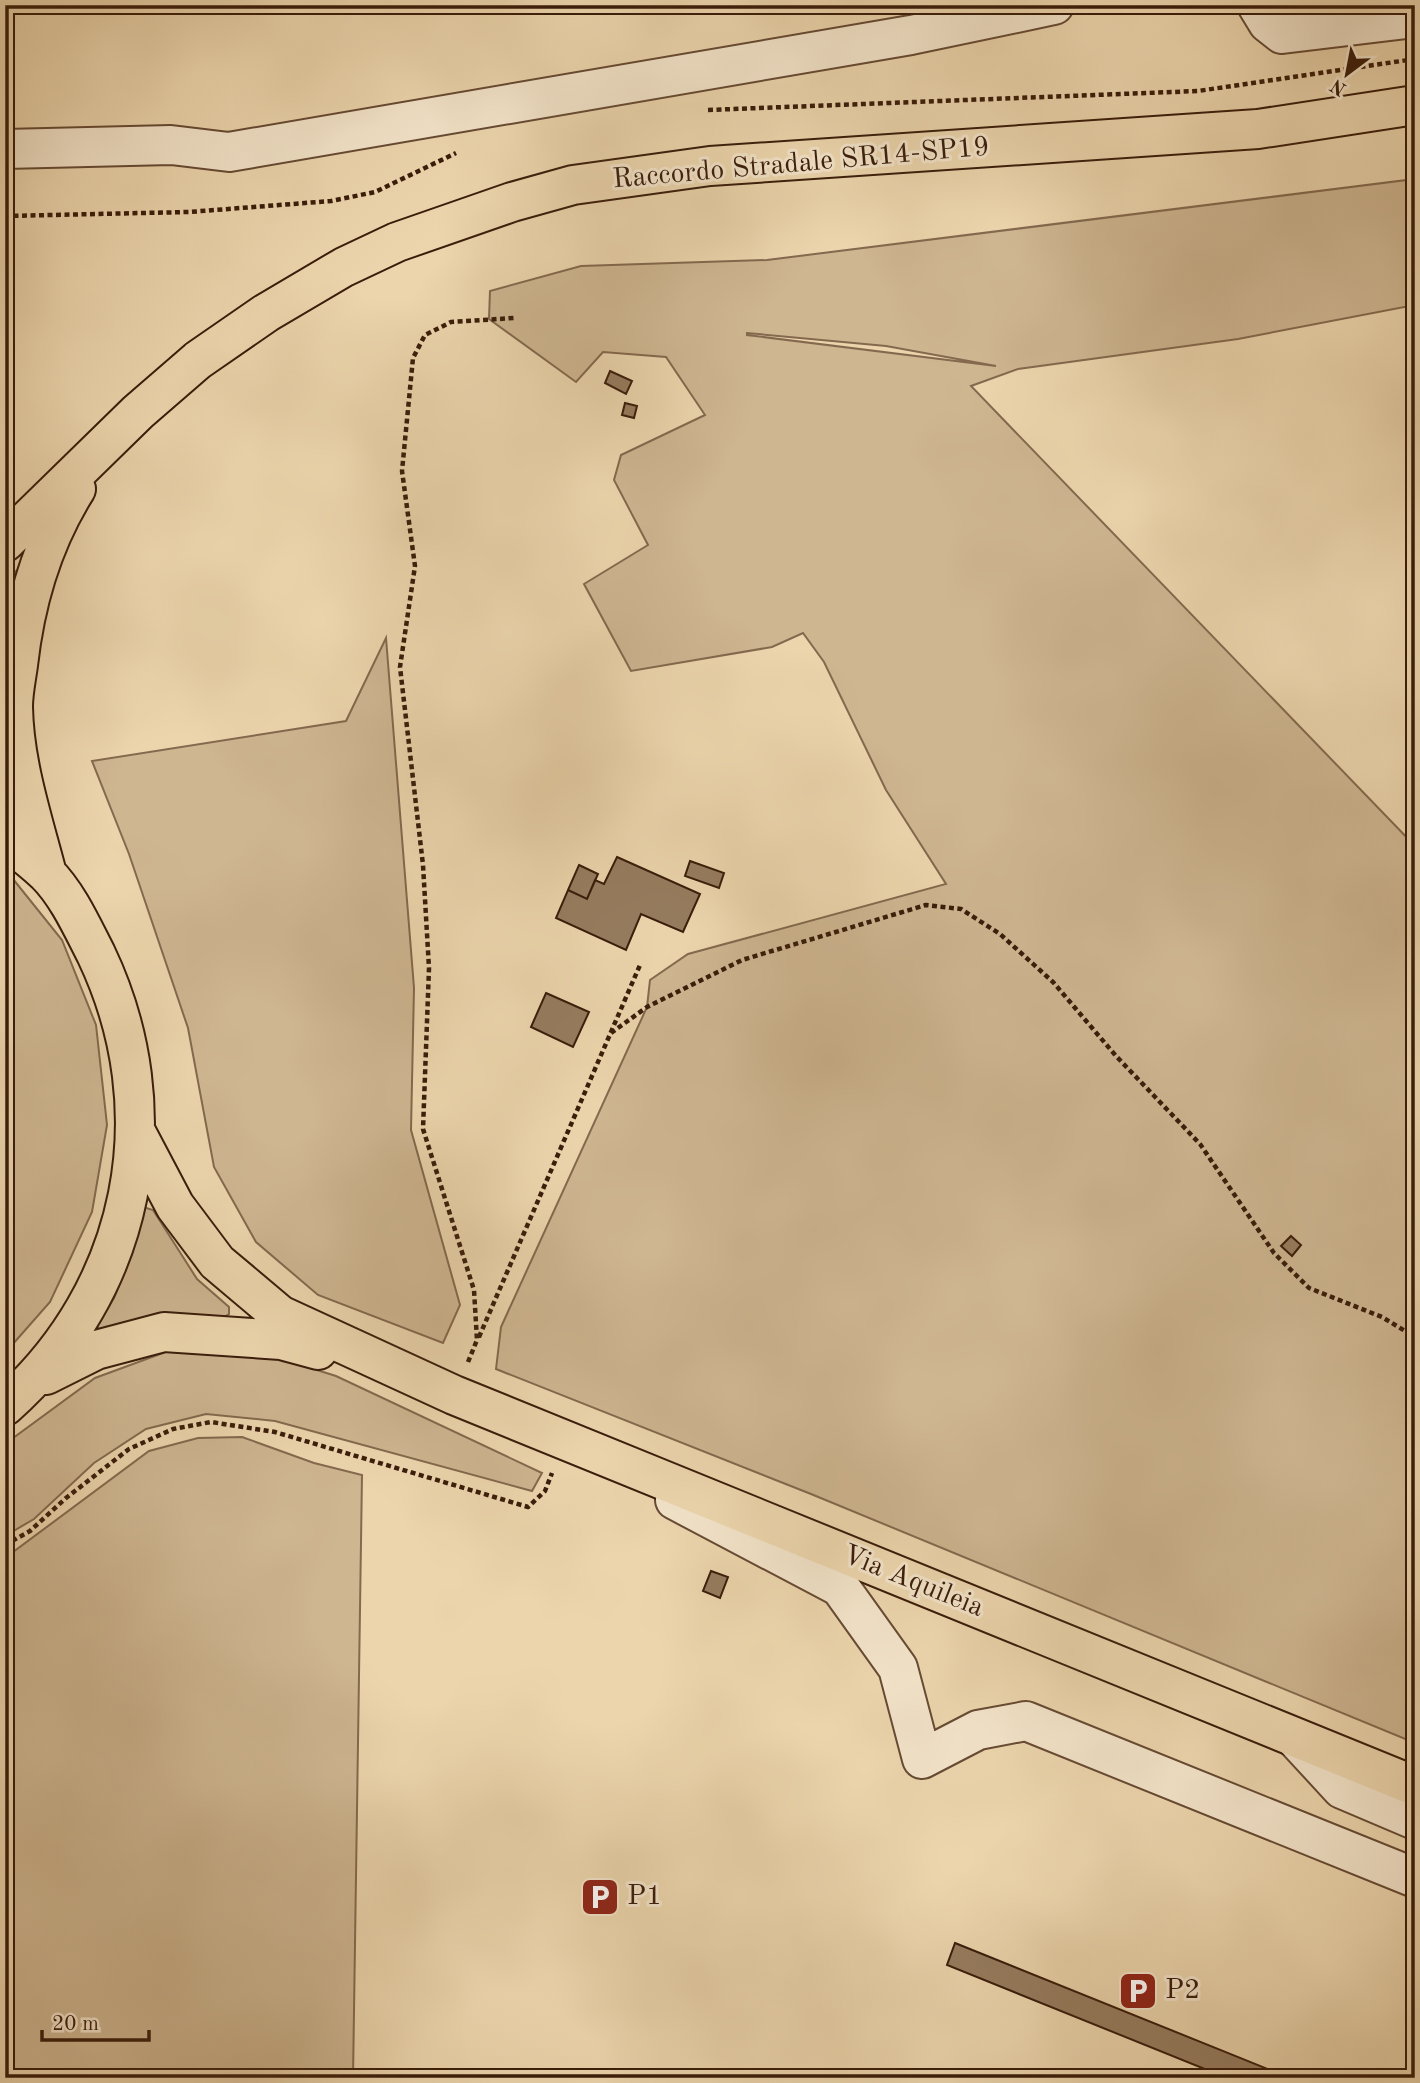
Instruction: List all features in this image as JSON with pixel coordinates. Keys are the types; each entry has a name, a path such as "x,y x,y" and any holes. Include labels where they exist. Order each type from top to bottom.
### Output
{"main road":[{"name":"Raccordo Stradale SR14-SP19","path":"5,542 98,455 138,412 198,360 266,313 344,267 450,222 573,185 710,166 1258,129 1415,106"},
{"name":"Raccordo Stradale SR14-SP19","path":"47,874 25,792 13,707 22,627 33,579 60,515 98,455"},
{"path":"5,839 47,874 79,920 115,995 134,1080 136,1132 128,1203 99,1286 70,1335 19,1394"},
{"name":"Via Aquileia","path":"136,1132 175,1206 216,1262 280,1315 454,1395 1415,1787"},
{"name":"Via Aquileia","path":"19,1394 96,1350 164,1332 281,1340 411,1377"}],"lane":[{"path":"5,149 171,145 229,152 911,36 1054,5"},
{"path":"1257,5 1268,23 1282,34 1415,18"},
{"path":"566,1440 841,1587 898,1668 922,1759 978,1730 1026,1721 1415,1878"},
{"path":"1295,1738 1342,1789 1415,1820"}],"path":[{"path":"477,1340 474,1290 423,1129 429,968 423,865 400,667 415,566 402,471 413,358 425,335 451,322 514,318"},
{"path":"611,1032 647,1007 742,960 926,905 961,909 1000,934 1053,982 1116,1056 1200,1144 1274,1254 1300,1279 1309,1287 1382,1317 1415,1337"},
{"path":"454,1395 640,965"},
{"path":"5,1545 30,1531 66,1498 129,1449 173,1429 211,1422 275,1432 528,1507 545,1491 566,1440"}],"shaded area":[{"path":"1415,179 1415,305 1238,339 1018,369 971,386 1415,846 1415,1743 811,1494 496,1369 501,1327 647,1007 650,980 688,954 946,884 886,790 824,662 803,633 772,647 631,671 584,584 648,545 614,480 621,455 705,415 666,357 603,352 576,382 489,319 490,291 581,266 767,260","holes":["747,333 886,346 996,366"]},
{"path":"9,566 15,571 5,611 5,567"},
{"path":"386,638 414,988 411,1130 460,1305 443,1343 318,1295 256,1242 214,1167 188,1028 129,854 92,761 346,721"},
{"path":"5,869 62,940 96,1025 107,1125 92,1212 50,1302 5,1353"},
{"path":"143,1207 153,1210 197,1279 229,1307 229,1314 221,1319 101,1334 97,1326 114,1298 132,1254"},
{"path":"171,1350 256,1351 336,1376 542,1473 532,1491 275,1421 206,1414 146,1429 94,1463 34,1519 5,1536 5,1444 95,1378"},
{"path":"242,1437 314,1463 362,1475 353,2078 5,2078 5,1558 149,1451 198,1438"}],"building":[{"path":"610,371 632,381 626,394 605,383"},
{"path":"625,403 637,406 634,418 622,415"},
{"path":"617,857 700,894 683,932 641,914 626,950 556,918 568,890 587,899 595,880 604,884"},
{"path":"690,861 724,873 719,888 685,876"},
{"path":"579,865 598,874 587,899 568,890"},
{"path":"546,993 589,1012 573,1047 531,1027"},
{"path":"1291,1236 1301,1245 1292,1256 1281,1246"},
{"path":"711,1571 728,1577 720,1598 703,1591"},
{"path":"955,1943 1290,2078 1227,2078 947,1965"}],"place":[{"name":"P1","path":"600,1897"},
{"name":"P2","path":"1138,1991"}]}
